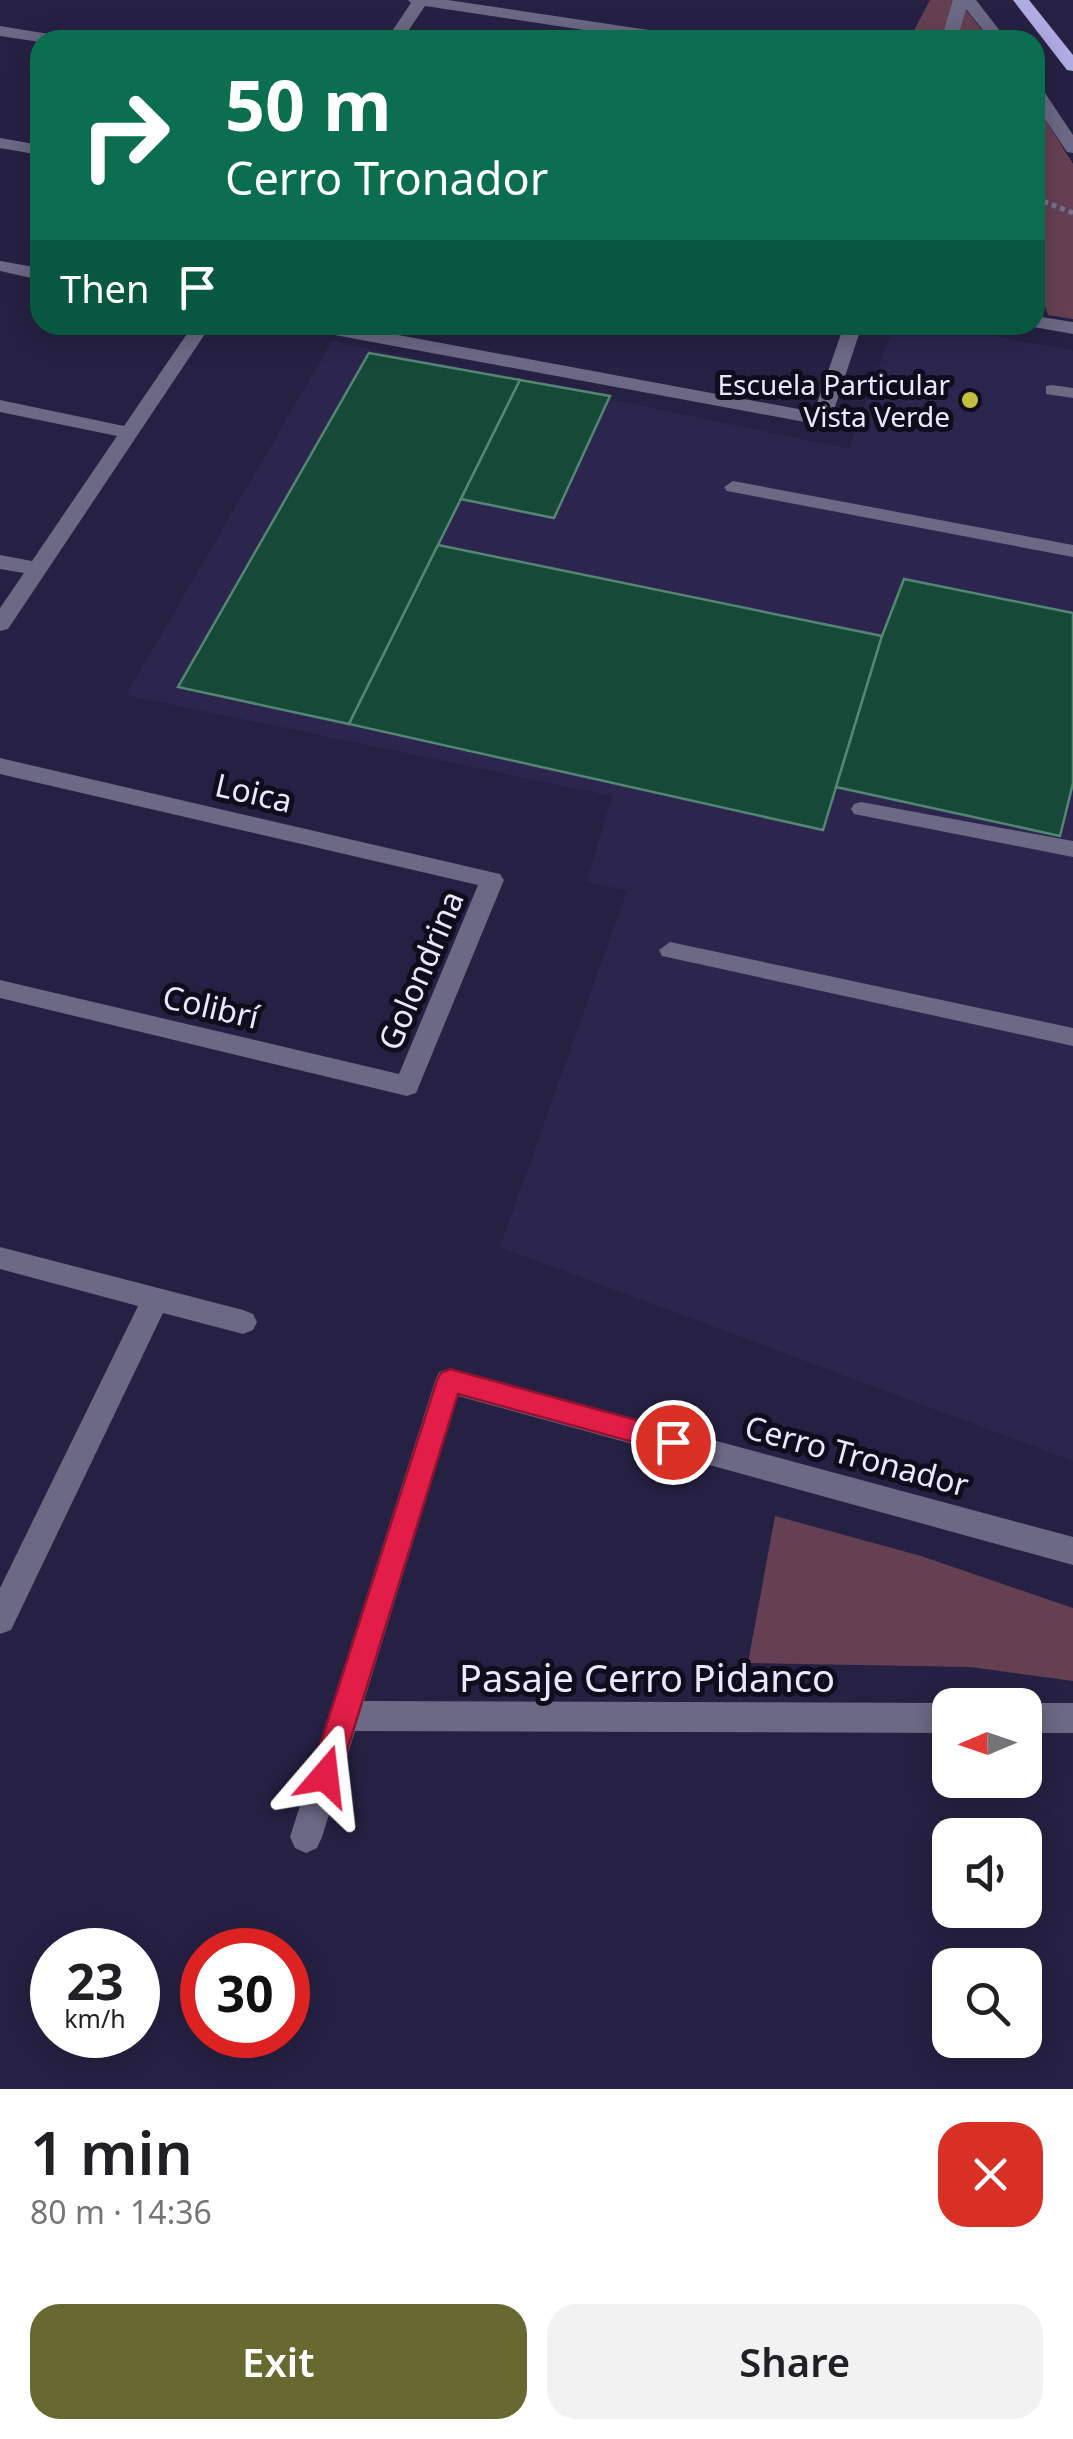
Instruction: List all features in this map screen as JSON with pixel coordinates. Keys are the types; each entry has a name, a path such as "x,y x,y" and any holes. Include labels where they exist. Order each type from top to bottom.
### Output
{"main road":[{"path":"1021,0 1045,30"},
{"path":"1045,30 1073,66"}],"street":[{"path":"400,30 420,0 616,30"},
{"path":"953,30 965,0 990,30"},
{"path":"0,31 30,36"},
{"path":"1045,107 1073,148"},
{"path":"0,144 30,148"},
{"path":"0,266 30,272"},
{"path":"1045,324 1073,328"},
{"path":"0,624 195,335"},
{"path":"368,335 821,418 850,335"},
{"path":"0,406 130,433"},
{"path":"0,562 38,569"},
{"name":"Loica","path":"0,766 492,880"},
{"name":"Golondrina","path":"406,1086 492,880"},
{"name":"Colibrí","path":"0,989 406,1086"},
{"path":"0,1258 243,1322"},
{"path":"0,1620 155,1300"},
{"name":"Cerro Tronador","path":"344,1716 450,1380 1073,1551"},
{"path":"306,1837 344,1716"},
{"name":"Pasaje Cerro Pidanco","path":"344,1716 932,1718"},
{"path":"1042,1718 1073,1718"}],"lane":[{"path":"1052,390 1073,393"},
{"path":"733,487 1073,550"},
{"path":"861,808 1073,849"},
{"path":"670,950 1073,1036"}],"path":[{"path":"1045,202 1073,213"}],"shaded area":[{"path":"930,0 958,0 982,30 914,30"},
{"path":"1045,119 1073,164 1073,319 1048,315"},
{"path":"890,335 991,335 1073,351 1073,1461 500,1247 627,891 587,882 612,796 126,695 332,341 849,449"},
{"path":"775,1516 921,1556 1073,1608 1073,1681 970,1667 748,1663"}],"building":[{"path":"369,353 520,380 349,724 178,687"},
{"path":"520,380 610,396 554,518 461,499"},
{"path":"438,545 882,636 823,830 349,724"},
{"path":"904,579 1073,613 1073,783 1060,836 836,787 882,636"}],"place":[{"name":"Escuela Particular Vista Verde","path":"970,400"}],"route":[{"path":"325,1776 450,1380 673,1442"}]}
